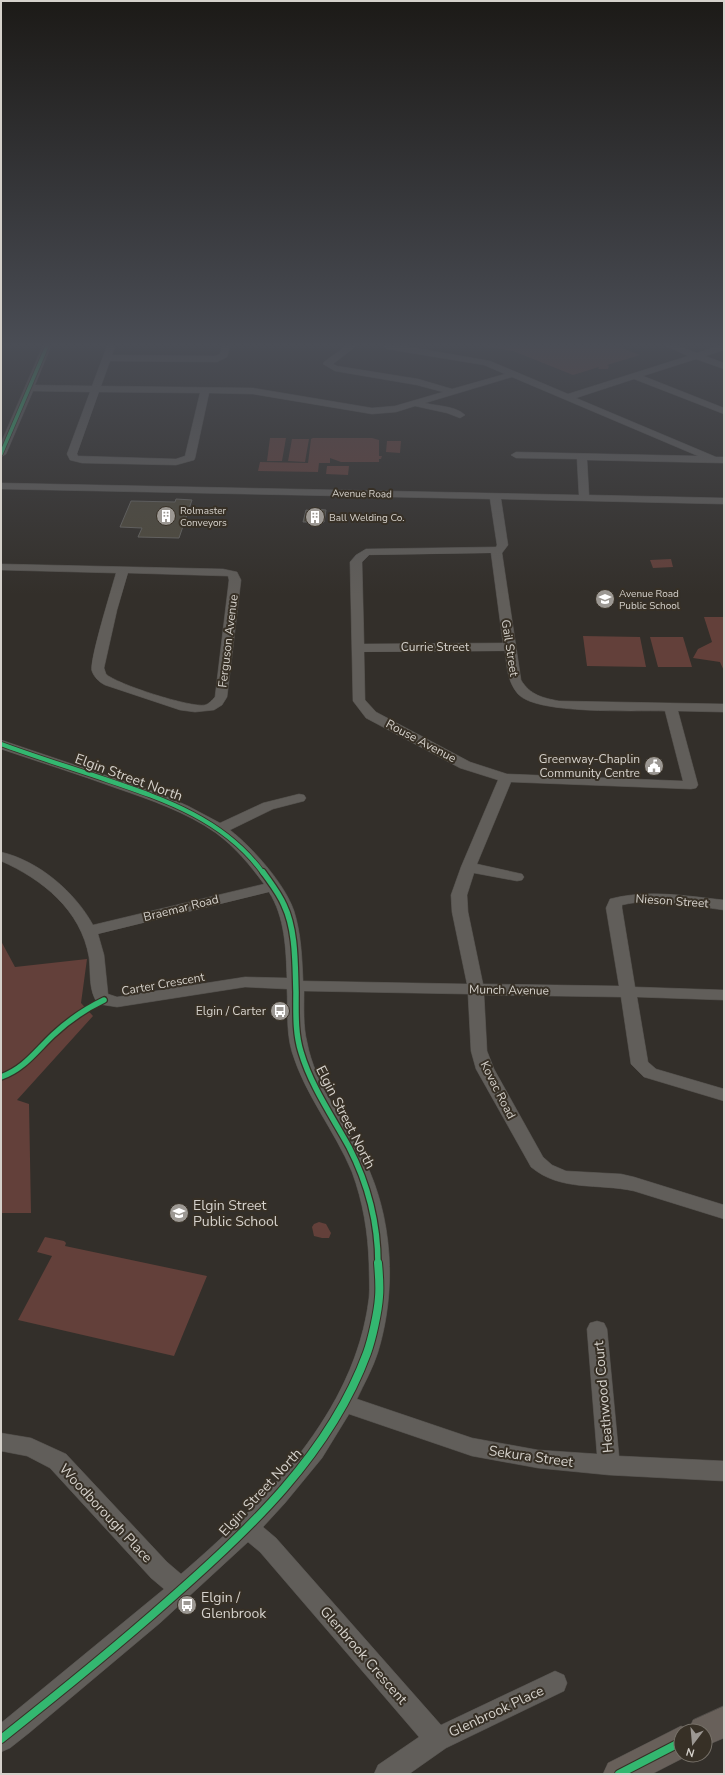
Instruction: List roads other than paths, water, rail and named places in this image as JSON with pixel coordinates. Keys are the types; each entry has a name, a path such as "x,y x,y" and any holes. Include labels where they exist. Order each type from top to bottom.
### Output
{"main road":[{"path":"713,1727 724,1722"},
{"path":"619,1774 673,1746"}],"street":[{"path":"1,454 12,429"},
{"path":"82,429 72,454 74,458 82,460 176,462 190,458 198,429"},
{"path":"642,429 713,460"},
{"path":"516,455 724,460"},
{"path":"582,457 584,498"},
{"name":"Avenue Road","path":"1,486 724,501"},
{"name":"Gail Street","path":"495,496 503,545 496,553 515,680 520,691 534,700 558,705 724,708"},
{"name":"Rouse Avenue","path":"498,550 366,552 356,562 359,701 370,715 465,765 506,778 691,785 670,707"},
{"name":"Ferguson Avenue","path":"1,567 223,572 233,574 235,580 221,697 217,704 209,708 198,709 185,707 115,684 100,675 98,668 111,610 123,570"},
{"name":"Currie Street","path":"359,648 510,647"},
{"name":"Elgin Street North","path":"1,744 144,793 184,810 220,829 251,855 287,909 295,983 294,995 297,1031 301,1054 315,1089 356,1161 369,1193 378,1239 380,1272 377,1318 364,1363 338,1417 300,1472 247,1527 182,1589 67,1687 1,1740"},
{"name":"Kovac Road","path":"506,778 468,867 459,895 460,912 474,972 479,1051 485,1069 537,1162 544,1170 556,1176 568,1179 620,1181 645,1186 694,1204 724,1212"},
{"path":"220,829 268,806 299,798"},
{"name":"Carter Crescent","path":"3,859 32,871 53,886 70,903 90,930 95,950 100,995 104,1000 117,1002 133,1000 219,984 274,982 295,983"},
{"path":"468,867 517,876"},
{"name":"Braemar Road","path":"90,930 273,886"},
{"name":"Nieson Street","path":"628,991 614,908 615,902 626,898 724,905"},
{"name":"Munch Avenue","path":"295,983 313,987 628,991 724,994"},
{"path":"628,991 640,1064 650,1073 724,1095"},
{"name":"Heathwood Court","path":"597,1329 609,1465"},
{"name":"Sekura Street","path":"345,1404 472,1447 538,1459 609,1465 724,1471"},
{"name":"Woodborough Place","path":"1,1442 31,1447 58,1461 159,1570 182,1589"},
{"name":"Glenbrook Crescent","path":"247,1527 268,1545 437,1739"},
{"name":"Glenbrook Place","path":"437,1739 555,1683"},
{"path":"387,1774 437,1739"}],"place":[{"name":"Rolmaster Conveyors","path":"166,516"},
{"name":"Ball Welding Co.","path":"315,517"},
{"name":"Avenue Road Public School","path":"605,599"},
{"name":"Greenway-Chaplin Community Centre","path":"654,766"},
{"name":"Elgin / Carter","path":"280,1011"},
{"name":"Elgin Street Public School","path":"179,1213"},
{"name":"Elgin / Glenbrook","path":"187,1605"}]}
